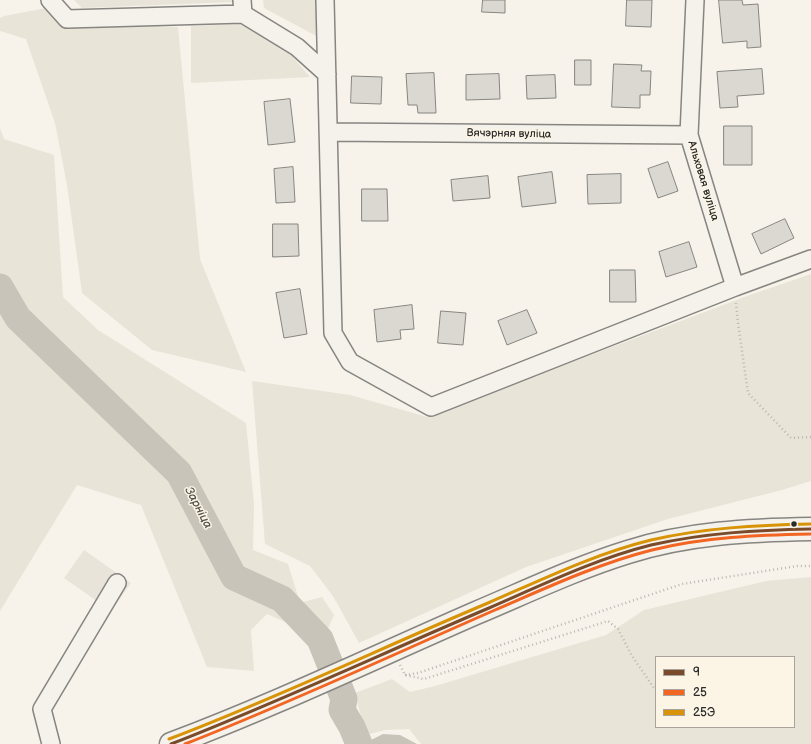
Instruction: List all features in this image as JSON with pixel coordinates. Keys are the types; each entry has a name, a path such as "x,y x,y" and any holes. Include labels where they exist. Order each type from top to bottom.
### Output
{"main road":[{"path":"171,744 230,722 566,574 629,551 682,539 732,532 811,529"}],"street":[{"path":"50,0 67,18 242,7 297,47 327,74"},
{"path":"325,0 333,333 350,362 430,406 735,287 811,259"},
{"name":"Альховая вуліца","path":"695,0 689,136 735,287"},
{"name":"Вячэрняя вуліца","path":"328,132 689,136"},
{"path":"51,744 42,709 118,583"}],"path":[{"path":"735,287 738,323 748,393 791,438 811,437"},
{"path":"405,675 418,673 682,584 797,566 811,566"},
{"path":"391,651 405,675 424,679 608,620 618,629 632,656 654,688"}],"shaded area":[{"path":"74,0 234,0 234,2 82,8"},
{"path":"263,0 318,0 320,38 264,8"},
{"path":"51,7 69,23 178,27 200,259 246,372 152,350 82,293 67,185 55,123 26,39 0,31 0,18 4,16"},
{"path":"240,24 287,50 310,77 191,83 191,26"},
{"path":"0,128 4,139 54,155 63,297 98,330 246,423 254,503 253,550 288,564 300,603 322,597 334,615 327,631 306,631 267,614 251,630 254,671 207,667 141,505 77,485 0,611"},
{"path":"811,274 811,481 782,490 668,519 526,567 359,643 333,596 310,566 265,544 252,381 350,395 427,417 747,296"},
{"path":"84,550 131,583 111,611 64,578"},
{"path":"811,577 811,744 421,744 409,729 385,730 366,735 355,693 392,679 410,692 435,686 606,635 644,610 766,581"},
{"path":"383,734 400,735 417,744 359,744 367,742"}],"building":[{"path":"483,0 505,0 505,13 482,12"},
{"path":"627,0 652,0 651,27 626,26"},
{"path":"719,0 742,0 743,5 758,4 761,47 747,48 747,41 723,43"},
{"path":"575,60 591,60 591,85 575,85"},
{"path":"614,64 642,65 641,71 651,71 650,95 640,95 640,108 612,107"},
{"path":"762,69 764,94 737,96 738,107 720,108 717,72"},
{"path":"434,73 436,113 418,113 417,105 408,105 406,74"},
{"path":"499,74 500,99 466,100 466,75"},
{"path":"555,75 556,98 527,99 526,76"},
{"path":"352,76 382,77 381,104 351,103"},
{"path":"290,99 295,142 268,145 264,102"},
{"path":"724,126 752,126 752,165 724,165"},
{"path":"668,162 678,191 658,198 648,169"},
{"path":"293,167 295,202 276,203 274,169"},
{"path":"552,172 556,203 522,207 518,177"},
{"path":"621,174 621,203 588,204 587,175"},
{"path":"488,176 490,198 453,201 451,180"},
{"path":"362,189 387,189 388,221 362,221"},
{"path":"785,219 794,238 761,254 752,234"},
{"path":"273,224 298,224 299,256 273,257"},
{"path":"689,242 697,267 666,277 659,252"},
{"path":"610,270 635,270 636,302 610,302"},
{"path":"300,289 307,334 284,338 276,293"},
{"path":"412,305 414,329 400,330 401,339 377,342 374,310"},
{"path":"527,310 537,333 507,345 498,321"},
{"path":"441,311 466,313 463,345 438,343"}],"waterway":[{"name":"Зарніца","path":"0,287 18,318 179,473 234,577 282,599 320,639 344,699 342,710 352,727 359,744"}],"transit line":[{"name":"25Э","path":"169,739 289,690 588,560 630,546 671,536 750,526 811,524"},
{"name":"9","path":"171,744 291,694 589,565 630,551 671,541 711,535 751,531 811,529"},
{"name":"25","path":"185,744 302,695 553,585 611,562 652,550 711,539 811,534"}]}
